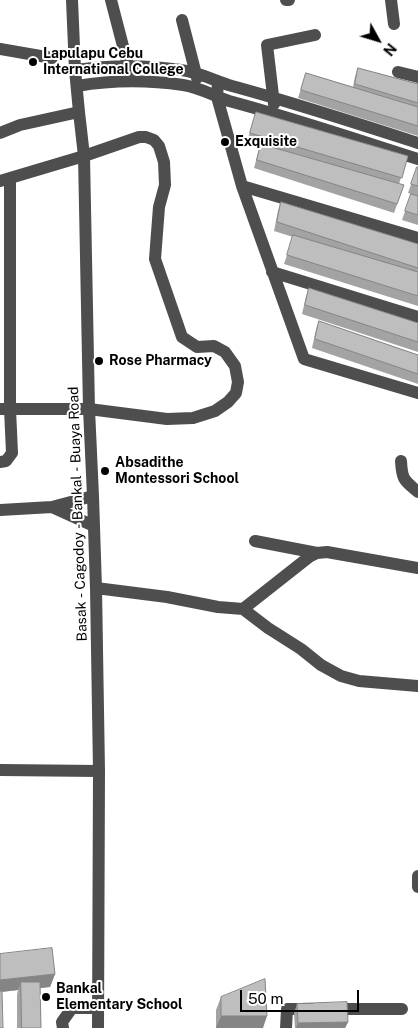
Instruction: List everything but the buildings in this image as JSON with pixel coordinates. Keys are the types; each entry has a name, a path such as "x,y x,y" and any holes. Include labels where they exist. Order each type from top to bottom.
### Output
{"street":[{"name":"Basak - Cagodoy - Bankal - Buaya Road","path":"72,0 75,70 84,156 89,409 96,588 99,771 98,1028"},
{"path":"111,0 132,80"},
{"path":"390,0 394,24"},
{"path":"182,20 196,73 198,89"},
{"path":"275,114 267,45 315,35"},
{"path":"0,49 52,58"},
{"path":"75,70 129,66 182,70 418,143"},
{"path":"398,72 418,77"},
{"path":"77,86 98,82 132,80 184,85 418,159"},
{"path":"218,82 217,97 242,186 304,359 418,393"},
{"path":"0,133 20,125 79,112"},
{"path":"0,462 6,461 12,453 5,409 5,180 139,137 154,140 164,162 165,185 159,207 155,259 182,337 197,347 214,346 225,352 234,366 238,382 236,393 228,402 215,411 193,418 167,419 89,409 5,409"},
{"path":"242,186 418,238"},
{"path":"272,272 418,317"},
{"path":"401,461 404,480 418,492"},
{"path":"0,510 52,507 93,496"},
{"path":"52,507 94,526"},
{"path":"255,541 317,553 327,552 418,568"},
{"path":"243,610 309,557 317,553"},
{"path":"96,588 167,597 243,610 321,665 341,676 358,681 418,686"},
{"path":"0,770 99,771"},
{"path":"418,876 418,887"},
{"path":"63,1028 62,1022 72,1008 98,1008"},
{"path":"286,1028 287,1009 402,1009"}],"place":[{"name":"Lapulapu Cebu International College","path":"33,62"},
{"name":"Exquisite","path":"225,142"},
{"name":"Rose Pharmacy","path":"99,361"},
{"name":"Absadithe Montessori School","path":"105,471"},
{"name":"Bankal Elementary School","path":"46,997"}]}
